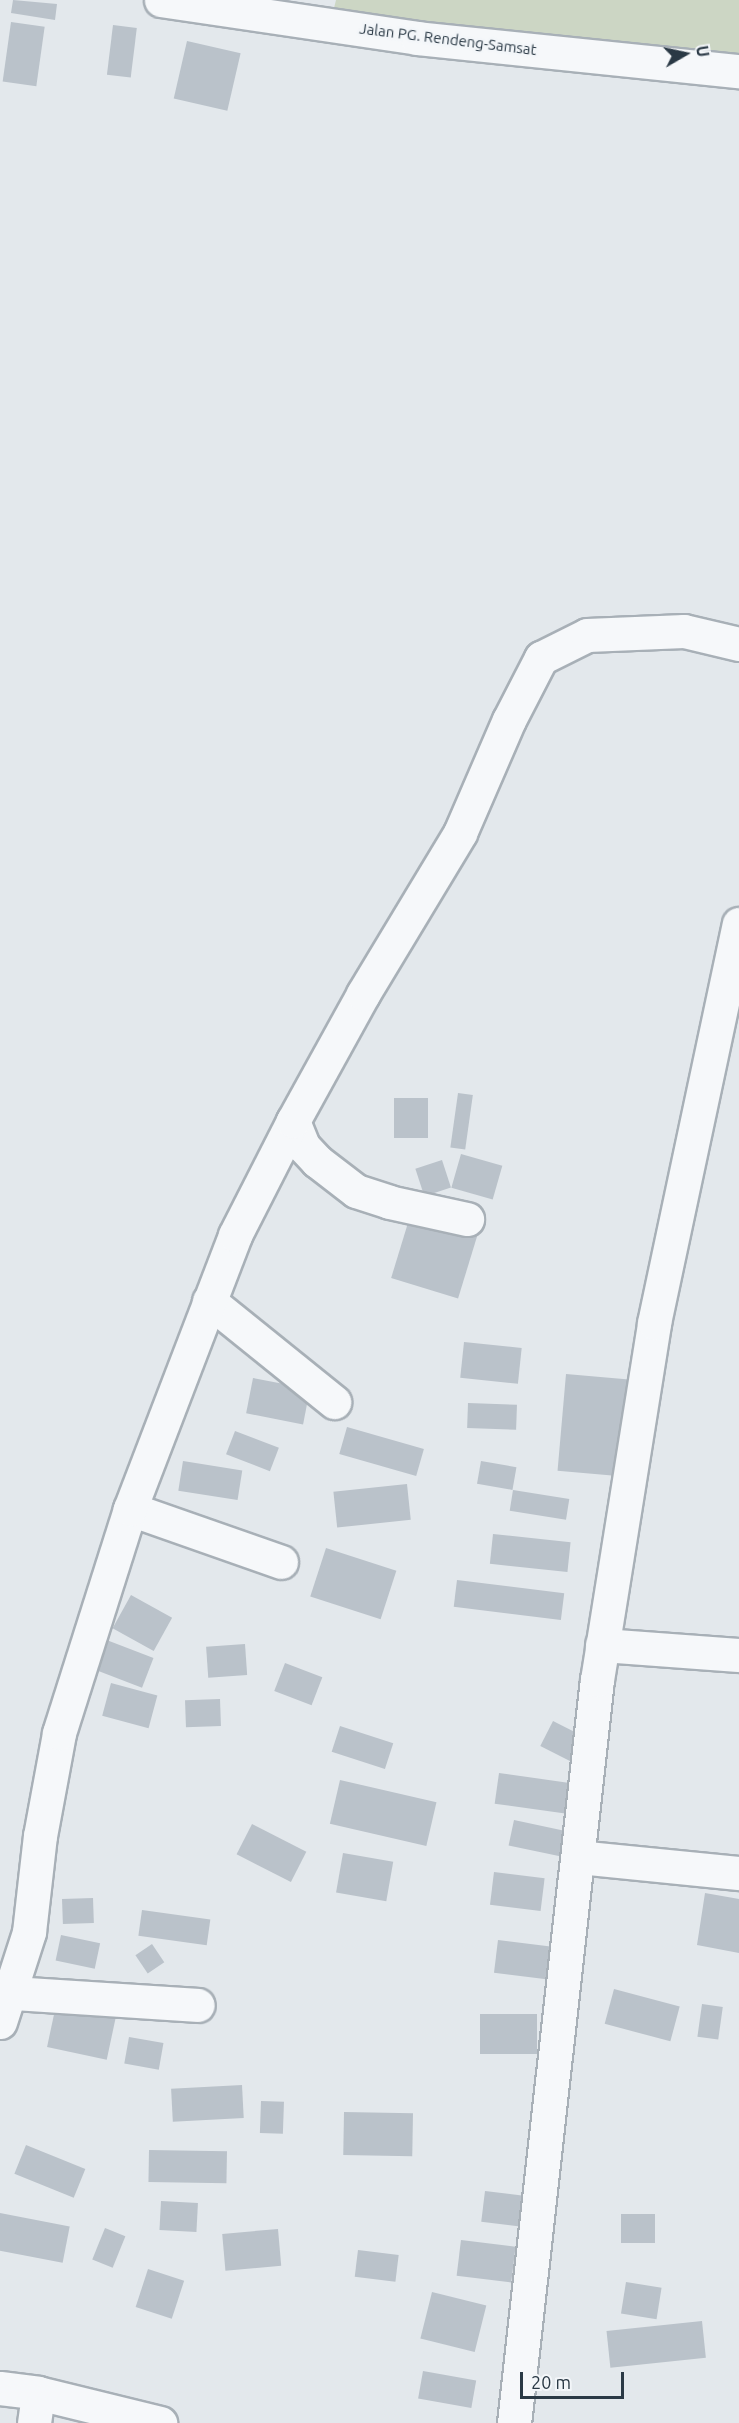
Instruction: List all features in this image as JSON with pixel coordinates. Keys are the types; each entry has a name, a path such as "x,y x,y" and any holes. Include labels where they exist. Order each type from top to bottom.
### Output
{"street":[{"name":"Jalan PG. Rendeng-Samsat","path":"161,0 417,38 737,71"},
{"path":"198,2006 6,2008 29,1932 40,1836 59,1734 130,1509 235,1235 293,1121 363,994 460,833 509,720 541,658 587,634 684,631 739,644"},
{"path":"514,2423 602,1645 654,1323 739,924"},
{"path":"293,1121 303,1146 317,1161 356,1191 389,1202 467,1219"},
{"path":"209,1301 334,1402"},
{"path":"130,1509 281,1562"},
{"path":"602,1645 739,1655"},
{"path":"578,1857 739,1873"},
{"path":"0,2388 36,2408 160,2423"}],"green space":[{"path":"336,0 739,0 739,71 330,24"}],"building":[{"path":"13,0 57,4 55,20 11,13"},
{"path":"11,22 45,27 36,86 3,81"},
{"path":"113,25 137,28 131,78 107,75"},
{"path":"187,41 241,53 227,111 174,98"},
{"path":"458,1093 473,1095 465,1150 450,1147"},
{"path":"394,1098 428,1098 428,1138 394,1138"},
{"path":"461,1154 502,1166 493,1199 451,1188"},
{"path":"442,1160 451,1188 424,1196 415,1169"},
{"path":"411,1213 478,1233 458,1298 391,1278"},
{"path":"464,1342 522,1348 518,1384 460,1378"},
{"path":"566,1374 635,1380 626,1477 558,1471"},
{"path":"253,1378 310,1389 303,1424 246,1413"},
{"path":"468,1403 517,1405 516,1430 467,1428"},
{"path":"347,1427 424,1449 416,1476 339,1454"},
{"path":"235,1431 279,1448 270,1471 226,1454"},
{"path":"183,1461 242,1470 238,1500 178,1491"},
{"path":"481,1461 516,1467 512,1490 477,1484"},
{"path":"407,1484 411,1520 337,1528 333,1492"},
{"path":"513,1490 569,1499 566,1520 510,1511"},
{"path":"493,1534 571,1542 567,1572 490,1564"},
{"path":"326,1548 396,1571 381,1619 310,1597"},
{"path":"457,1580 564,1593 561,1620 454,1607"},
{"path":"131,1595 172,1618 154,1651 113,1628"},
{"path":"104,1639 153,1658 142,1688 93,1669"},
{"path":"245,1644 247,1675 208,1678 206,1647"},
{"path":"285,1663 322,1677 312,1705 274,1691"},
{"path":"111,1683 157,1695 149,1728 102,1716"},
{"path":"220,1699 221,1726 186,1727 185,1700"},
{"path":"553,1721 585,1737 572,1762 540,1746"},
{"path":"340,1726 393,1743 385,1769 332,1752"},
{"path":"499,1773 571,1783 567,1814 495,1804"},
{"path":"340,1780 436,1802 426,1846 330,1824"},
{"path":"514,1820 568,1831 562,1857 509,1845"},
{"path":"252,1824 306,1852 291,1882 237,1854"},
{"path":"343,1853 393,1862 386,1901 336,1892"},
{"path":"494,1872 545,1878 541,1911 490,1905"},
{"path":"705,1893 739,1899 739,1953 697,1945"},
{"path":"93,1898 94,1923 63,1924 62,1899"},
{"path":"142,1910 210,1920 207,1945 138,1936"},
{"path":"61,1935 100,1943 95,1969 56,1960"},
{"path":"498,1940 559,1947 555,1980 494,1973"},
{"path":"152,1944 164,1962 148,1973 135,1955"},
{"path":"614,1989 680,2007 670,2041 605,2024"},
{"path":"702,2004 723,2007 718,2040 697,2037"},
{"path":"56,2005 116,2018 107,2060 47,2047"},
{"path":"480,2014 537,2014 537,2054 480,2054"},
{"path":"129,2037 163,2043 159,2070 124,2064"},
{"path":"242,2085 244,2118 173,2122 171,2089"},
{"path":"261,2101 284,2102 283,2134 260,2133"},
{"path":"344,2112 413,2113 412,2156 343,2155"},
{"path":"26,2145 85,2169 74,2198 14,2174"},
{"path":"149,2150 227,2151 226,2183 148,2182"},
{"path":"485,2191 524,2196 520,2227 481,2222"},
{"path":"161,2201 198,2203 196,2232 159,2230"},
{"path":"0,2213 70,2227 63,2263 0,2251"},
{"path":"621,2214 655,2214 655,2243 621,2243"},
{"path":"105,2228 125,2236 113,2268 92,2260"},
{"path":"278,2229 281,2266 225,2271 222,2234"},
{"path":"461,2240 516,2247 511,2282 457,2276"},
{"path":"358,2250 399,2255 395,2282 355,2277"},
{"path":"148,2269 184,2281 172,2319 136,2307"},
{"path":"626,2282 662,2288 657,2319 621,2314"},
{"path":"432,2292 486,2306 475,2352 420,2339"},
{"path":"702,2321 706,2358 610,2368 607,2331"},
{"path":"423,2371 476,2380 471,2408 418,2399"}]}
